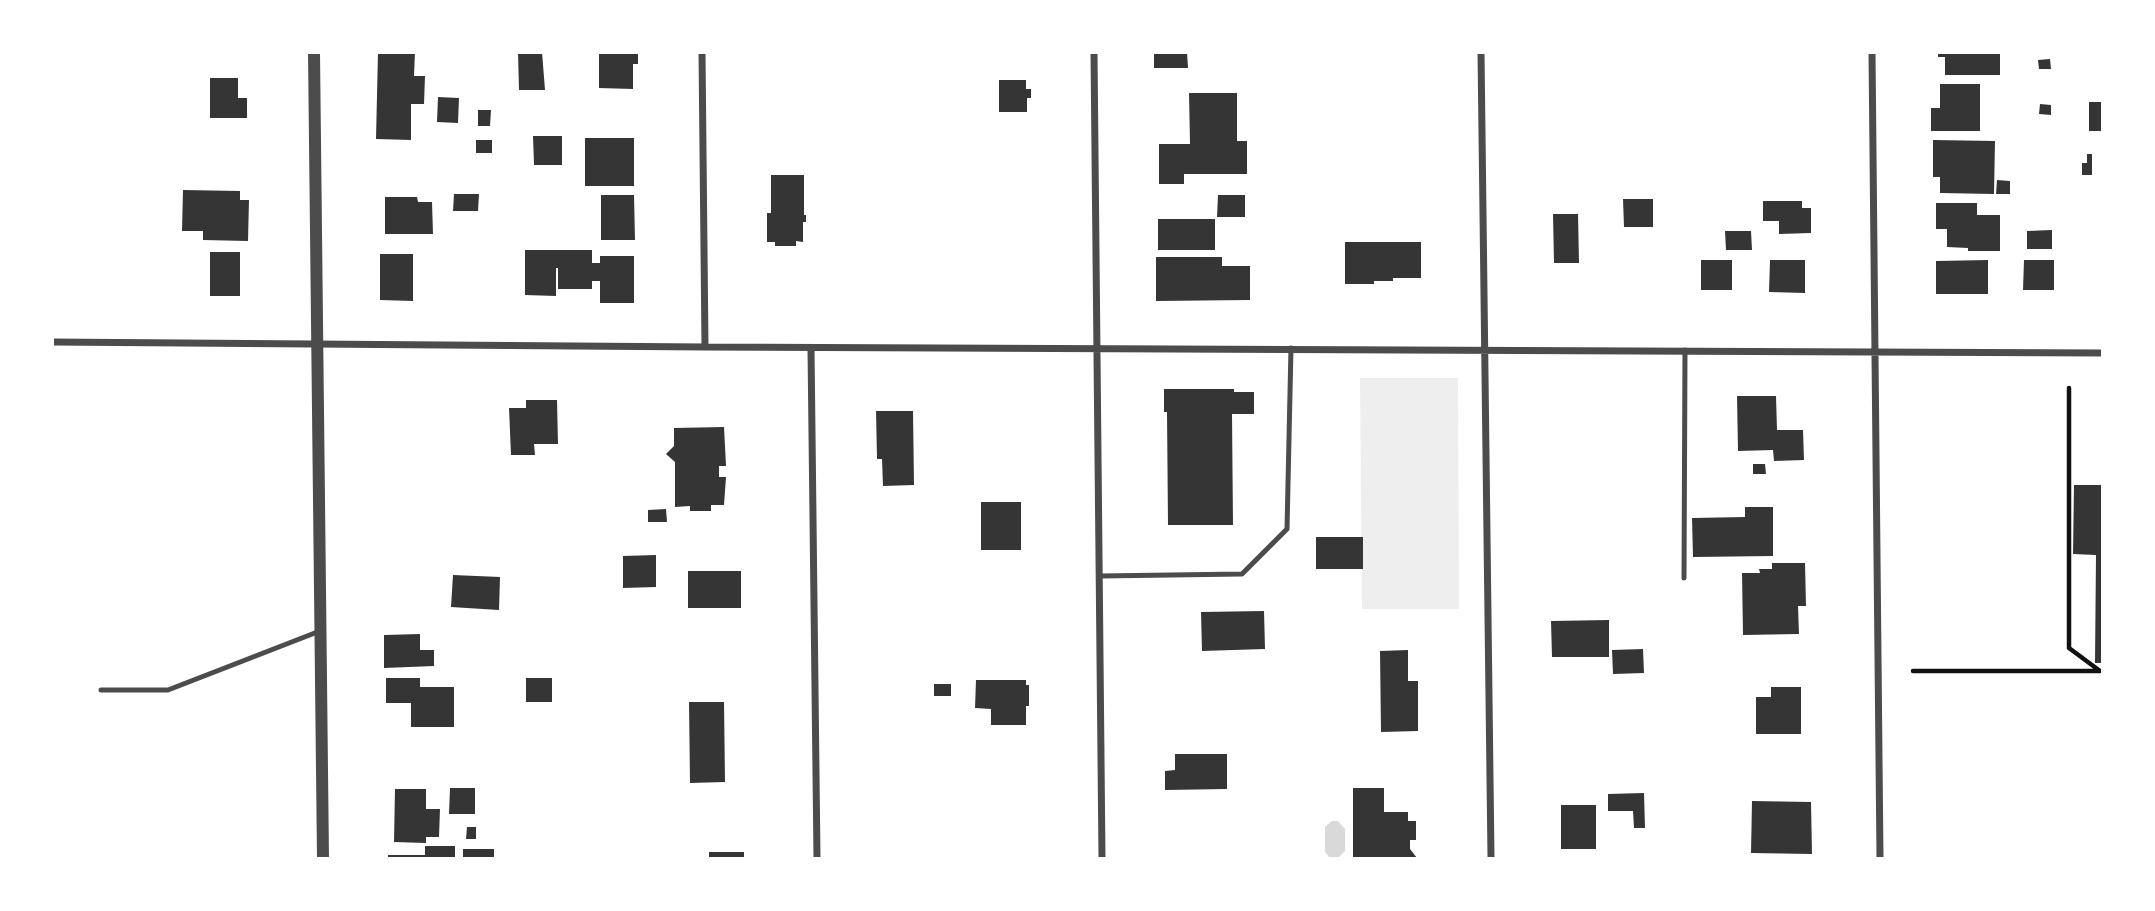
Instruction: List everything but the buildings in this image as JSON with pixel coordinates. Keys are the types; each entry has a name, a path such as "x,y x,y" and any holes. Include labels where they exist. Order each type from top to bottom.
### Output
{"street":[{"path":"314,52 323,859"},
{"path":"702,52 705,347"},
{"path":"1094,52 1102,859"},
{"path":"1481,52 1491,859"},
{"path":"1872,52 1880,859"},
{"path":"52,342 2102,353"},
{"path":"811,348 817,859"}],"lane":[{"path":"1100,576 1242,575 1287,529 1292,348"},
{"path":"1684,578 1685,350"},
{"path":"101,690 168,690 320,631"}],"path":[{"path":"1913,671 2100,671 2069,648 2069,388"}],"shaded area":[{"path":"1360,378 1458,378 1459,609 1362,609"},
{"path":"1332,821 1338,821 1345,829 1345,851 1338,858 1329,857 1325,852 1325,827"}]}
